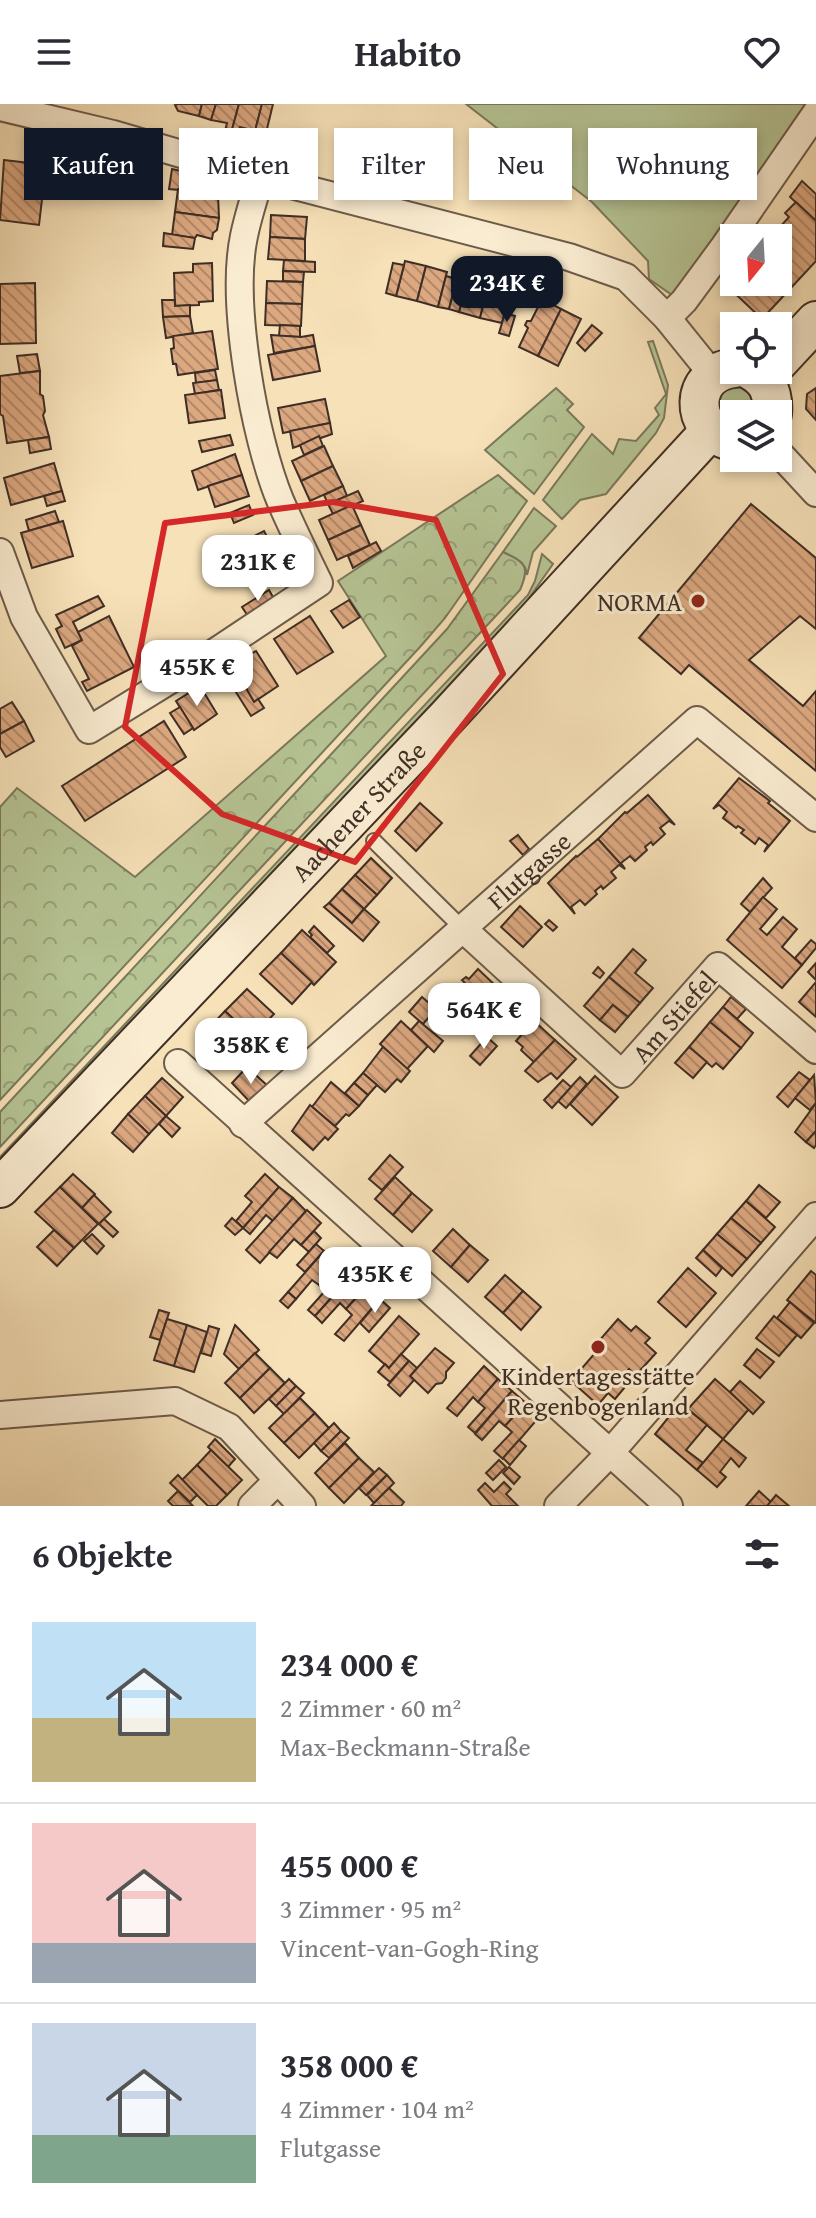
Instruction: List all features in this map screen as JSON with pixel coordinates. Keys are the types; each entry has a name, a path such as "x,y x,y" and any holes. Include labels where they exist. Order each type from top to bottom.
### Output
{"main road":[{"path":"792,343 816,321"},
{"path":"720,434 703,420 699,408 700,396 734,384"},
{"name":"Aachener Straße","path":"0,1188 436,728 720,438"}],"street":[{"path":"0,107 179,153"},
{"path":"667,318 684,301 723,248 816,113"},
{"path":"318,192 569,257 626,277 667,318 720,354"},
{"path":"0,552 24,617 89,730 319,583 279,498 258,426 245,358 240,286 243,238 254,200"},
{"path":"792,467 816,493"},
{"name":"Flutgasse","path":"243,1124 697,720 816,818"},
{"name":"Am Stiefel","path":"462,928 622,1074 718,966 816,1050"},
{"path":"178,1063 669,1506"},
{"path":"558,1506 811,1231"},
{"path":"0,1415 175,1401 229,1427 302,1506"},
{"path":"252,1506 277,1481"}],"lane":[{"path":"374,841 462,928"}],"highlighted area":[{"path":"333,502 436,520 503,674 355,862 222,814 125,727 165,523"}],"green space":[{"path":"466,104 809,104 757,179 757,128 588,128 588,199 572,186 572,128 497,128"},
{"path":"589,200 742,200 726,224 720,224 720,232 675,297 649,279 648,261"},
{"path":"653,341 668,385 664,418 656,433 606,494 580,500 562,519 543,500 592,434 613,454 619,439 636,441 659,415 655,408 666,394 648,342"},
{"path":"725,384 751,388 754,400 720,400 720,416 708,402"},
{"path":"556,388 573,404 567,410 584,427 534,494 485,450"},
{"path":"498,475 527,501 445,618 0,1100 0,807 17,788 135,877 386,656 338,581"},
{"path":"534,508 556,526 533,552 527,575 522,563 503,552"},
{"path":"503,552 524,566 525,575 520,590 0,1147 0,1112 447,629"},
{"path":"542,554 553,564 503,635 0,1170 0,1157 528,595"}],"building":[{"path":"202,104 199,116 178,111 175,105"},
{"path":"202,104 216,104 211,120 199,116"},
{"path":"216,104 239,104 232,128 226,128 227,123 211,120"},
{"path":"239,104 262,104 256,128 232,128"},
{"path":"262,104 273,104 267,128 256,128"},
{"path":"4,160 24,162 24,200 42,200 39,225 0,220"},
{"path":"172,169 179,171 179,190 169,189"},
{"path":"802,181 816,194 816,221 790,197"},
{"path":"178,189 179,200 218,200 219,218 175,212"},
{"path":"796,202 816,221 816,261 792,287 792,224 783,224 789,217 785,213"},
{"path":"175,212 219,218 212,239 197,235 195,238 172,235"},
{"path":"271,215 307,217 305,239 270,237"},
{"path":"164,233 195,238 193,249 163,246"},
{"path":"270,237 305,239 305,261 268,259"},
{"path":"284,260 315,262 315,272 283,271"},
{"path":"405,261 426,266 417,301 396,296"},
{"path":"212,263 213,301 175,306 174,273 193,272 193,264"},
{"path":"393,263 404,265 396,296 386,293"},
{"path":"426,266 447,272 438,307 417,301"},
{"path":"283,271 304,272 303,282 283,281"},
{"path":"446,276 457,279 449,309 438,307"},
{"path":"468,277 489,283 480,318 459,312"},
{"path":"457,279 467,281 459,312 449,309"},
{"path":"267,281 303,282 302,304 266,303"},
{"path":"35,283 36,343 0,344 0,284"},
{"path":"489,283 511,288 502,323 480,318"},
{"path":"738,296 783,296 769,312 755,312"},
{"path":"542,299 561,309 538,356 519,347 528,328 525,325 531,321"},
{"path":"162,300 175,300 175,306 190,305 190,316 163,317"},
{"path":"266,303 302,304 301,326 265,325"},
{"path":"561,309 581,319 558,366 538,356"},
{"path":"505,313 515,316 509,336 499,333"},
{"path":"190,316 193,333 166,338 163,317"},
{"path":"280,325 300,326 300,337 279,336"},
{"path":"592,325 602,333 585,351 577,343"},
{"path":"212,331 218,369 178,375 171,349 174,348 173,336"},
{"path":"271,335 313,335 315,346 274,353"},
{"path":"315,346 320,371 273,380 268,355"},
{"path":"37,354 40,371 20,373 17,356"},
{"path":"215,370 217,380 196,383 195,373"},
{"path":"40,371 40,394 43,396 43,415 49,437 7,443 3,416 0,414 0,376"},
{"path":"217,380 219,390 195,394 193,383"},
{"path":"816,388 816,420 806,409 807,394"},
{"path":"221,390 225,418 189,423 185,395"},
{"path":"325,399 330,423 283,433 278,408"},
{"path":"330,423 332,434 293,448 290,431"},
{"path":"230,435 233,445 202,452 199,441"},
{"path":"319,436 323,446 304,455 300,445"},
{"path":"49,437 51,449 30,453 28,440"},
{"path":"324,446 333,466 301,481 292,461"},
{"path":"235,454 242,475 198,490 192,471"},
{"path":"54,463 62,491 11,505 4,478"},
{"path":"333,466 343,486 310,501 301,481"},
{"path":"242,475 249,496 215,507 208,486"},
{"path":"343,486 347,496 328,504 324,495"},
{"path":"62,491 65,501 47,506 44,496"},
{"path":"358,491 363,501 333,514 328,504"},
{"path":"751,504 816,558 816,629 800,616 749,660 803,706 816,691 816,771 689,665 681,674 639,638"},
{"path":"249,505 253,515 234,523 230,513"},
{"path":"352,505 361,525 328,540 319,520"},
{"path":"55,511 59,522 29,531 26,520"},
{"path":"63,521 73,556 32,568 21,533"},
{"path":"361,525 370,545 337,560 328,540"},
{"path":"264,531 274,550 242,566 232,547"},
{"path":"376,542 381,551 353,568 348,556"},
{"path":"274,550 284,570 251,586 242,566"},
{"path":"269,590 274,599 248,616 242,607"},
{"path":"98,596 104,606 73,622 82,640 65,648 56,629 62,626 56,615"},
{"path":"349,600 360,617 343,628 331,611"},
{"path":"109,616 134,667 87,691 82,682 89,679 72,646 82,640 78,632"},
{"path":"310,616 333,652 297,674 274,639"},
{"path":"256,651 278,686 254,702 232,665"},
{"path":"243,683 254,702 258,699 264,708 251,716 234,689"},
{"path":"200,686 217,714 194,730 176,701"},
{"path":"12,702 24,721 0,734 0,709"},
{"path":"180,707 193,728 184,734 170,713"},
{"path":"24,721 34,741 6,757 0,747 0,734"},
{"path":"164,721 186,757 85,821 62,786"},
{"path":"739,778 790,821 764,852 768,845 759,838 755,844 741,833 744,830 723,818 727,812 719,805 713,809"},
{"path":"648,795 675,825 669,821 660,828 665,834 653,845 651,842 645,847 647,850 635,861 630,856 621,863 625,869 598,839 625,812"},
{"path":"420,803 442,823 416,851 395,831"},
{"path":"518,835 529,849 523,855 510,841"},
{"path":"598,839 625,869 619,865 611,872 616,878 603,889 601,886 595,891 597,894 585,905 580,900 571,907 575,914 548,883"},
{"path":"371,858 392,878 377,895 355,875"},
{"path":"355,875 377,895 364,909 342,889"},
{"path":"763,878 772,888 750,912 741,904"},
{"path":"342,889 364,909 352,923 329,903"},
{"path":"763,897 777,909 760,929 767,935 783,917 797,929 782,947 802,965 782,988 727,940"},
{"path":"329,903 352,923 364,909 379,922 363,941 324,907"},
{"path":"520,906 542,927 523,947 501,927"},
{"path":"549,920 557,927 553,931 545,924"},
{"path":"314,926 334,946 327,953 310,937 309,932"},
{"path":"302,930 336,962 314,985 281,953"},
{"path":"811,940 816,948 802,965 795,958"},
{"path":"633,949 646,960 635,973 653,988 640,1003 609,977"},
{"path":"281,953 312,982 292,1004 260,974"},
{"path":"816,963 816,980 808,972"},
{"path":"598,967 604,973 600,978 593,973"},
{"path":"478,969 498,988 478,1010 464,998 467,995 460,989 465,983 462,980 466,977 469,979"},
{"path":"609,977 640,1003 628,1017 613,1005 600,1020 584,1006"},
{"path":"816,982 816,1017 799,1002"},
{"path":"498,988 519,1007 501,1026 495,1020 492,1023 478,1010"},
{"path":"247,989 274,1014 252,1037 225,1011"},
{"path":"422,997 436,1009 423,1024 409,1012"},
{"path":"731,997 746,1009 737,1019 723,1007"},
{"path":"613,1005 628,1017 615,1032 600,1020"},
{"path":"723,1007 753,1033 741,1048 710,1022"},
{"path":"225,1011 260,1044 243,1063 209,1028"},
{"path":"401,1021 428,1046 407,1069 380,1044"},
{"path":"419,1021 443,1041 434,1052 411,1030"},
{"path":"534,1021 555,1040 534,1062 516,1041"},
{"path":"710,1022 741,1048 723,1069 716,1063 712,1067 689,1047"},
{"path":"487,1037 497,1046 480,1065 470,1056"},
{"path":"289,1040 304,1055 289,1071 273,1057"},
{"path":"555,1040 576,1059 557,1079 551,1073 538,1082 525,1071"},
{"path":"383,1047 410,1071 401,1082 397,1079 385,1092 363,1073"},
{"path":"689,1047 707,1062 693,1078 675,1063"},
{"path":"247,1067 270,1088 252,1104 232,1083"},
{"path":"799,1072 810,1080 788,1107 777,1097"},
{"path":"363,1073 377,1085 368,1095 354,1083"},
{"path":"814,1075 816,1103 810,1110 795,1098"},
{"path":"595,1076 618,1097 592,1125 570,1104"},
{"path":"580,1077 587,1084 566,1108 558,1101"},
{"path":"162,1078 183,1097 166,1116 145,1096"},
{"path":"563,1080 571,1087 552,1108 544,1100"},
{"path":"331,1082 359,1106 335,1126 312,1107"},
{"path":"354,1083 368,1095 359,1106 345,1093"},
{"path":"145,1096 166,1116 149,1134 128,1114"},
{"path":"816,1103 816,1131 806,1142 795,1132"},
{"path":"310,1105 338,1129 313,1150 292,1131"},
{"path":"128,1114 149,1134 133,1152 112,1133"},
{"path":"166,1116 180,1128 172,1137 159,1124"},
{"path":"816,1131 816,1145 814,1148 806,1142"},
{"path":"390,1155 403,1167 382,1190 369,1179"},
{"path":"73,1174 95,1194 82,1208 60,1187"},
{"path":"265,1174 279,1187 243,1228 236,1221 252,1202 245,1196"},
{"path":"395,1177 412,1193 393,1215 375,1199"},
{"path":"759,1185 780,1202 766,1218 746,1201"},
{"path":"60,1187 98,1224 74,1248 35,1212"},
{"path":"279,1187 293,1198 273,1221 266,1215 250,1234 243,1228"},
{"path":"412,1193 432,1210 412,1232 393,1215"},
{"path":"94,1195 111,1212 99,1224 82,1208"},
{"path":"293,1198 306,1211 260,1263 246,1250"},
{"path":"746,1201 775,1227 761,1243 731,1218"},
{"path":"307,1210 321,1223 301,1245 294,1239 277,1258 269,1252"},
{"path":"232,1218 243,1228 235,1235 225,1226"},
{"path":"731,1218 761,1243 747,1259 717,1234"},
{"path":"104,1219 118,1232 113,1237 99,1224"},
{"path":"453,1229 470,1245 451,1267 433,1251"},
{"path":"54,1230 74,1248 57,1266 37,1247"},
{"path":"314,1231 321,1238 309,1252 301,1245"},
{"path":"92,1234 104,1246 97,1254 84,1241"},
{"path":"717,1234 747,1259 732,1276 703,1250"},
{"path":"316,1244 324,1251 305,1272 297,1265"},
{"path":"470,1245 488,1260 468,1282 451,1267"},
{"path":"703,1250 722,1268 716,1276 696,1258"},
{"path":"324,1251 338,1263 319,1285 312,1280 296,1299 288,1292"},
{"path":"338,1263 352,1275 315,1316 308,1310 325,1291 319,1285"},
{"path":"688,1268 716,1293 686,1327 658,1302"},
{"path":"811,1271 816,1275 816,1323 787,1300"},
{"path":"352,1275 366,1287 346,1309 340,1303 322,1323 315,1316"},
{"path":"505,1275 523,1291 503,1313 485,1297"},
{"path":"366,1287 380,1299 344,1341 335,1334 352,1315 346,1309"},
{"path":"523,1291 541,1307 521,1330 503,1313"},
{"path":"288,1292 296,1299 288,1308 280,1301"},
{"path":"380,1299 390,1308 369,1332 360,1323"},
{"path":"790,1302 814,1323 801,1338 777,1318"},
{"path":"159,1310 169,1313 160,1340 150,1337"},
{"path":"399,1316 419,1334 389,1368 369,1351"},
{"path":"774,1316 797,1335 779,1356 756,1338"},
{"path":"167,1319 187,1325 174,1366 154,1360"},
{"path":"618,1319 631,1331 636,1326 650,1338 645,1343 656,1353 636,1375 629,1369 619,1381 625,1387 615,1399 608,1393 598,1405 571,1381 602,1345 598,1342"},
{"path":"187,1325 207,1332 194,1372 174,1366"},
{"path":"235,1325 259,1350 239,1369 224,1354"},
{"path":"209,1326 219,1329 211,1356 201,1353"},
{"path":"435,1348 454,1363 442,1383 436,1384 428,1393 410,1376"},
{"path":"757,1349 774,1362 760,1378 744,1365"},
{"path":"255,1353 270,1368 240,1398 225,1383"},
{"path":"401,1354 409,1361 390,1382 378,1372 385,1364 389,1368"},
{"path":"409,1361 417,1368 410,1376 414,1380 400,1396 388,1385"},
{"path":"484,1366 498,1379 478,1402 473,1397 457,1416 447,1408"},
{"path":"270,1368 285,1383 254,1413 240,1398"},
{"path":"289,1379 296,1386 276,1406 269,1399"},
{"path":"498,1379 512,1391 475,1433 468,1427 485,1408 478,1402"},
{"path":"715,1379 749,1409 723,1439 688,1409"},
{"path":"740,1381 764,1402 753,1414 730,1392"},
{"path":"296,1386 304,1393 284,1414 276,1406"},
{"path":"512,1391 526,1403 505,1426 499,1421 482,1440 475,1434"},
{"path":"300,1398 315,1413 284,1443 269,1428"},
{"path":"526,1403 540,1416 503,1459 494,1451 512,1432 505,1426"},
{"path":"680,1403 707,1425 686,1450 703,1463 697,1470 655,1434"},
{"path":"315,1413 329,1428 299,1458 284,1443"},
{"path":"334,1423 341,1431 321,1451 314,1443"},
{"path":"341,1431 349,1438 329,1458 321,1451"},
{"path":"215,1439 235,1459 228,1467 208,1447"},
{"path":"723,1439 746,1458 739,1467 731,1458 720,1472 726,1477 717,1487 697,1470"},
{"path":"519,1440 526,1446 510,1465 503,1458"},
{"path":"345,1443 359,1458 329,1488 315,1473"},
{"path":"211,1450 242,1480 227,1495 197,1465"},
{"path":"359,1458 374,1472 344,1503 329,1488"},
{"path":"499,1460 506,1467 493,1480 486,1473"},
{"path":"197,1465 227,1495 216,1506 208,1506 182,1480"},
{"path":"509,1467 520,1477 514,1484 503,1473"},
{"path":"379,1468 387,1475 366,1495 359,1488"},
{"path":"178,1475 197,1495 190,1502 170,1483"},
{"path":"387,1475 394,1483 374,1503 367,1495"},
{"path":"504,1482 511,1489 506,1494 518,1506 492,1506 478,1490 485,1483 494,1492"},
{"path":"389,1488 404,1502 401,1506 371,1506"},
{"path":"178,1491 193,1506 173,1506 168,1501"},
{"path":"759,1491 771,1502 767,1506 746,1506"},
{"path":"776,1495 789,1506 767,1506"}],"place":[{"name":"NORMA","path":"698,601"},
{"name":"Kindertagesstätte Regenbogenland","path":"598,1347"}]}
